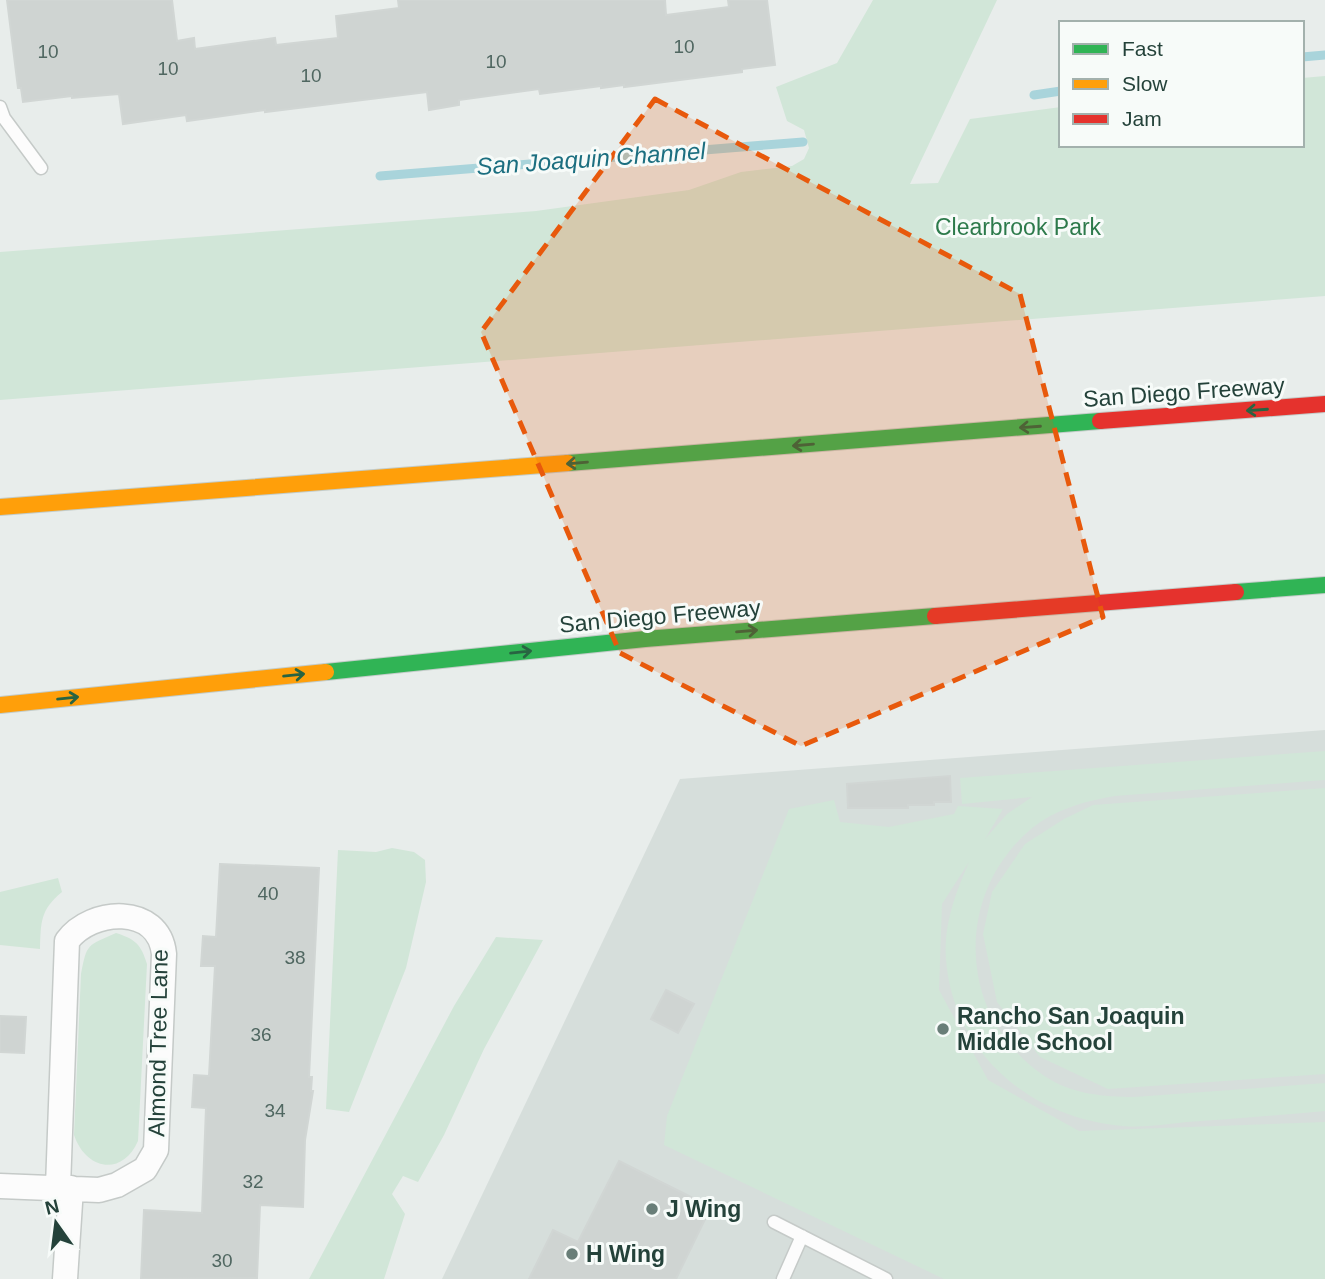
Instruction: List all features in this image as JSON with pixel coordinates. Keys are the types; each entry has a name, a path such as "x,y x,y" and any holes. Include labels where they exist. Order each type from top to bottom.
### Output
{"highway":[{"name":"San Diego Freeway","path":"0,507 1325,404"},
{"name":"San Diego Freeway","path":"0,705 645,639 1325,585"}],"street":[{"name":"Almond Tree Lane","path":"0,1186 64,1188 99,1190 117,1185 145,1169 156,1150 164,954 158,935 153,928 139,919 105,917 84,923 67,942 64,1188 65,1279"}],"lane":[{"path":"0,107 4,118 41,168"},
{"path":"774,1222 886,1279"},
{"path":"783,1279 802,1236"}],"highlighted area":[{"path":"655,99 1020,294 1103,617 801,746 620,653 481,332"}],"shaded area":[{"name":"Rancho San Joaquin Middle School","path":"1325,730 1325,1279 442,1279 680,779"}],"green space":[{"name":"Clearbrook Park","path":"873,0 997,0 910,184 938,183 970,119 1059,107 1059,147 1304,147 1304,78 1325,76 1325,296 0,400 0,252 536,211 689,190 741,172 792,166 804,159 809,148 804,130 787,121 776,87 837,63"},
{"path":"1325,751 1325,780 1115,796 1082,803 1050,816 1031,829 1005,857 988,888 978,922 976,957 982,991 995,1024 1017,1053 1056,1083 1088,1093 1134,1097 1325,1083 1325,1111 1155,1126 1123,1126 1058,1110 1029,1095 1003,1076 981,1052 964,1024 952,993 946,959 946,934 955,897 969,862 942,904 939,990 988,1080 1079,1131 1325,1122 1325,1279 944,1279 664,1145 667,1116 789,809 834,800 840,822 889,827 954,814 958,806 1003,809 985,839 1007,814 1032,797 962,804 960,778"},
{"path":"1325,788 1325,1074 1108,1089 1040,1057 997,1002 983,934 992,892 1025,844 1064,819 1093,805"},
{"path":"392,848 414,852 425,860 426,882 406,968 349,1112 326,1109 338,850 376,852"},
{"path":"58,878 62,892 49,905 43,917 40,949 0,945 0,892"},
{"path":"116,933 136,943 147,964 138,1141 123,1160 104,1165 87,1156 74,1135 81,974 90,947"},
{"path":"496,937 543,940 484,1049 444,1135 418,1182 403,1176 392,1194 405,1214 384,1279 309,1279 454,1006"}],"building":[{"path":"7,0 172,0 177,41 194,38 195,49 275,38 276,45 338,38 336,16 399,8 398,0 665,0 666,15 729,7 728,0 767,0 775,65 742,69 742,72 624,87 601,86 540,94 539,89 459,100 459,105 429,110 427,92 187,121 186,115 123,124 119,94 23,102 21,88 18,88"},
{"path":"950,776 951,802 908,805 908,808 848,808 847,784"},
{"path":"220,864 319,868 309,1077 312,1077 313,1091 305,1140 303,1207 260,1205 257,1278 141,1279 144,1210 202,1213 206,1108 192,1107 194,1075 209,1076 215,966 201,966 203,936 216,937"},
{"path":"666,990 694,1004 678,1033 651,1019"},
{"path":"0,1016 26,1017 24,1053 0,1052"},
{"path":"619,1161 711,1207 676,1279 529,1279 553,1230 578,1242"}],"waterway":[{"name":"San Joaquin Channel","path":"1304,57 1325,55"},
{"name":"San Joaquin Channel","path":"1034,95 1059,91"},
{"name":"San Joaquin Channel","path":"380,176 803,142"}],"traffic: fast":[{"path":"568,463 1100,421"},
{"path":"1236,592 1325,585"},
{"path":"326,672 645,639 935,616"}],"traffic: slow":[{"path":"0,507 568,463"},
{"path":"0,705 326,672"}],"traffic: jam":[{"path":"1100,421 1325,404"},
{"path":"935,616 1236,592"}],"place":[{"name":"Rancho San Joaquin Middle School","path":"943,1029"},
{"name":"J Wing","path":"652,1209"},
{"name":"H Wing","path":"572,1254"}]}
